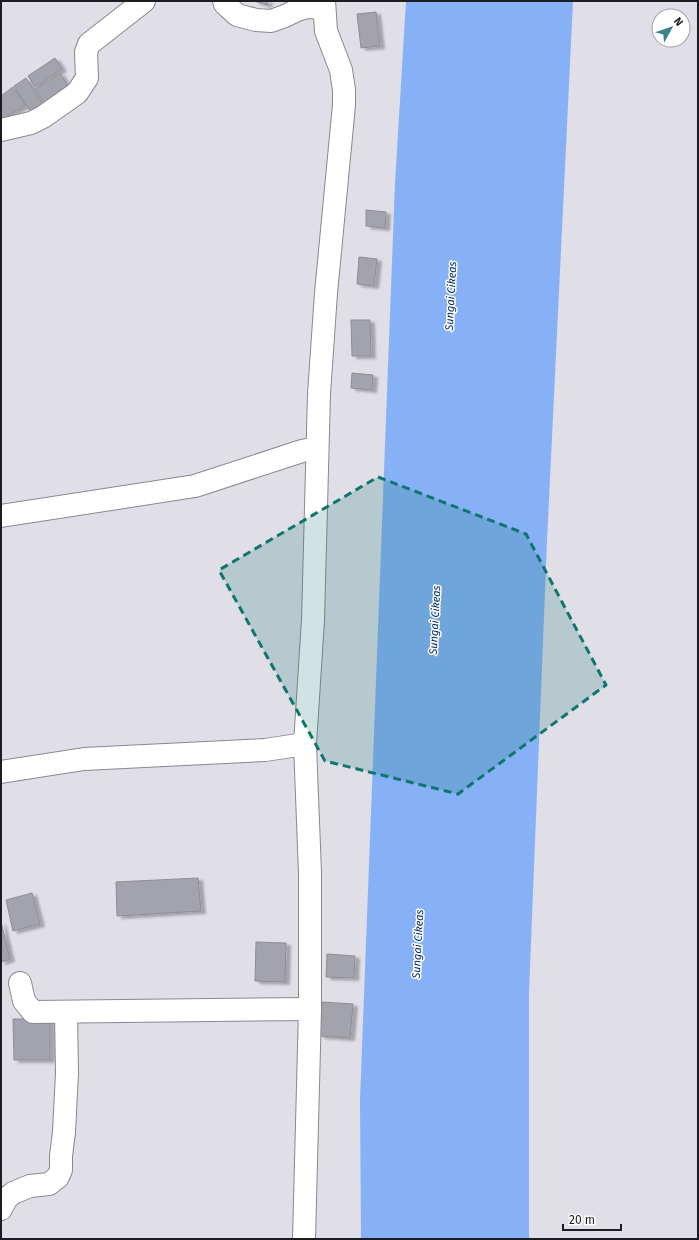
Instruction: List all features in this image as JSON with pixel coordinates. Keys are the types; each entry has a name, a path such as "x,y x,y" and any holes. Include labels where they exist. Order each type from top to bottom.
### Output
{"street":[{"path":"1,130 31,123 43,117 77,93 87,78 86,52 89,44 144,1"},
{"path":"224,1 225,4 237,15 256,20 271,21 296,10 324,5 326,31 341,70 344,90 344,105 326,293 317,448 314,620 304,744 310,873 310,1009 304,1239"},
{"path":"1,516 195,486 302,451 317,448"},
{"path":"1,772 84,759 265,750 304,744"},
{"path":"20,983 24,1001 33,1012 310,1009"},
{"path":"1,1209 6,1199 13,1193 30,1186 49,1184 58,1177 61,1170 67,1073 66,1012"}],"highlighted area":[{"path":"378,477 526,534 606,685 458,794 325,761 219,570"}],"water":[{"name":"Sungai Cikeas","path":"406,1 573,1 547,541 529,993 529,1239 361,1239 360,1100 395,183"}],"building":[{"path":"254,1 268,1 267,5"},
{"path":"376,12 380,46 361,48 357,14"},
{"path":"55,58 62,69 35,87 28,76"},
{"path":"60,73 70,90 46,106 35,89"},
{"path":"26,78 46,109 34,117 14,86"},
{"path":"13,87 25,105 3,119 1,116 1,96"},
{"path":"366,210 386,212 385,228 366,226"},
{"path":"359,257 377,259 374,286 357,284"},
{"path":"351,320 370,320 371,356 352,356"},
{"path":"352,373 373,375 372,390 351,388"},
{"path":"198,878 201,911 117,916 116,882"},
{"path":"32,893 40,924 13,931 6,900"},
{"path":"1,922 10,959 1,962"},
{"path":"256,942 286,943 285,982 255,981"},
{"path":"327,954 355,956 354,978 326,977"},
{"path":"322,1002 353,1004 350,1038 320,1036"},
{"path":"13,1019 50,1019 50,1060 14,1060"}]}
